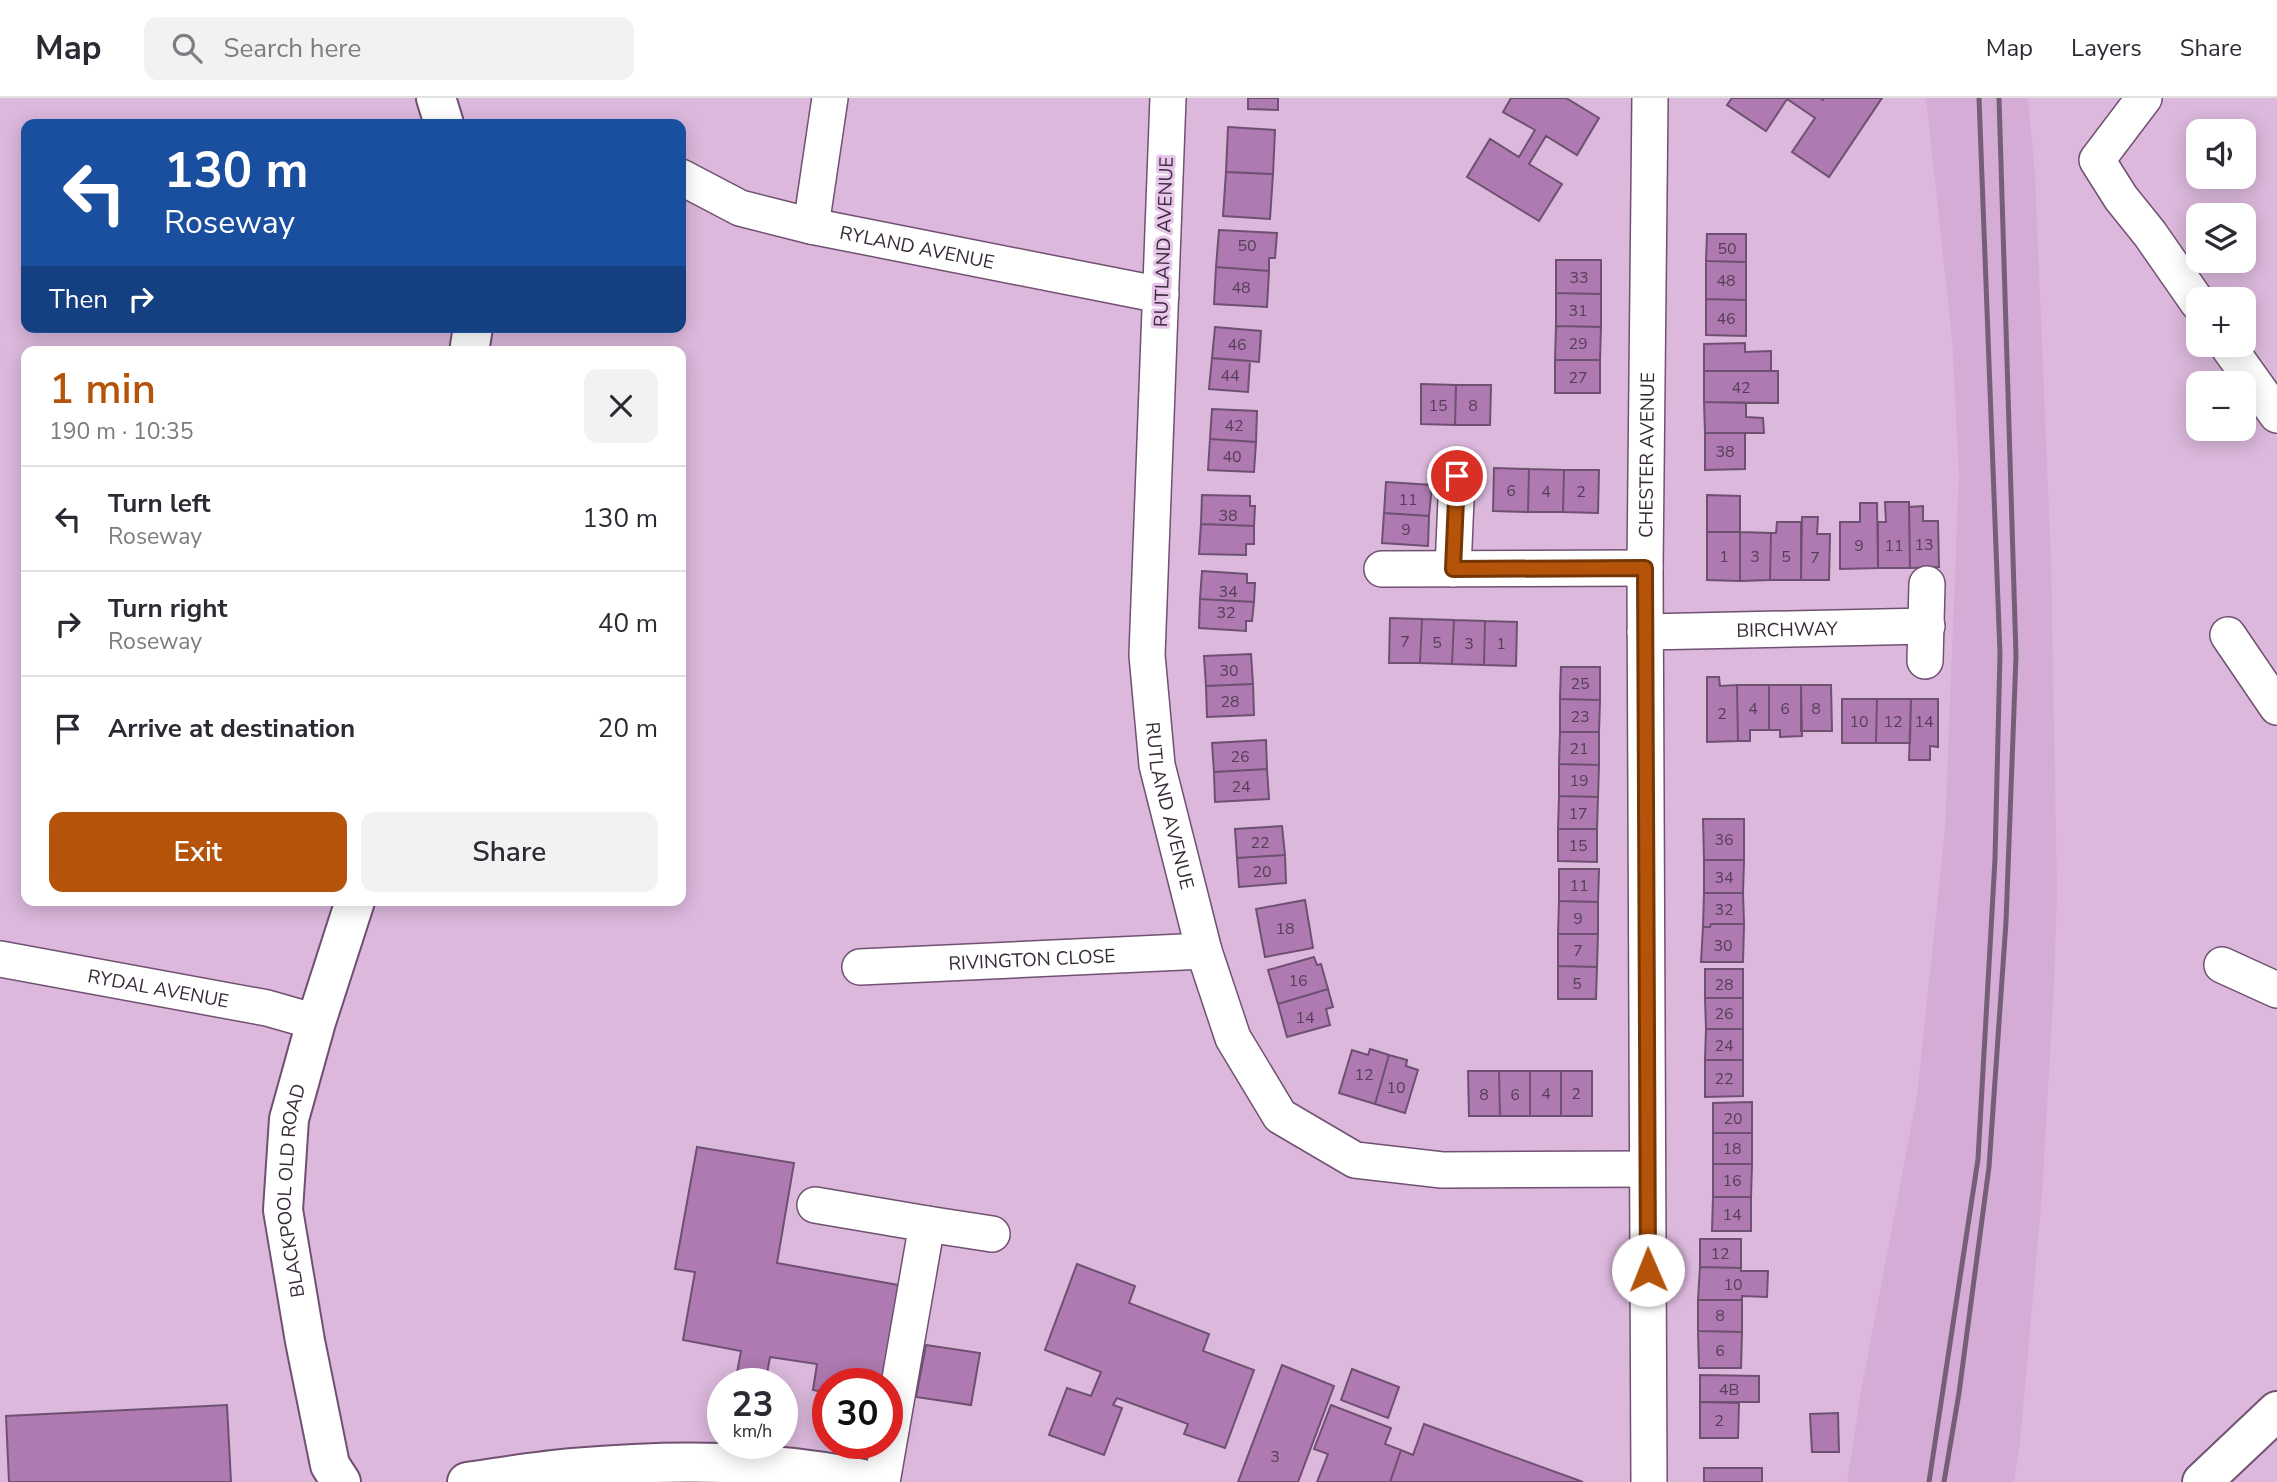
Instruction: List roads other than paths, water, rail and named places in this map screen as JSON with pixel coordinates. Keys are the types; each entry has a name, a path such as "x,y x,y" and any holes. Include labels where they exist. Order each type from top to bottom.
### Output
{"street":[{"path":"436,98 442,119"},
{"path":"811,226 830,98"},
{"name":"RUTLAND AVENUE","path":"1168,98 1147,655 1157,765 1204,951 1233,1038 1280,1116 1355,1160 1442,1170 1647,1168"},
{"name":"CHESTER AVENUE","path":"1649,1482 1645,568 1650,98"},
{"path":"2144,98 2097,160 2121,198 2187,287"},
{"name":"RYLAND AVENUE","path":"686,180 740,208 811,226 1161,295"},
{"path":"2236,357 2277,415"},
{"path":"1453,569 1457,476"},
{"path":"1382,569 1645,568"},
{"path":"1925,661 1927,584"},
{"name":"BIRCHWAY","path":"1645,632 1927,626"},
{"path":"2228,635 2277,706"},
{"name":"BLACKPOOL OLD ROAD","path":"341,1482 330,1465 305,1341 283,1210 289,1119 316,1022 353,906"},
{"name":"RIVINGTON CLOSE","path":"860,967 1204,951"},
{"name":"RYDAL AVENUE","path":"0,960 267,1008 316,1022"},
{"path":"2222,965 2277,990"},
{"path":"815,1205 992,1234"},
{"path":"467,1482 571,1468 647,1463 705,1463 805,1469 879,1482 927,1224"},
{"path":"2202,1482 2277,1411"}],"railway":[{"path":"1929,1482 1978,1159 1995,859 2000,654 1979,98"},
{"path":"1944,1482 1959,1393 1989,1167 2006,922 2016,656 1999,98"}]}
